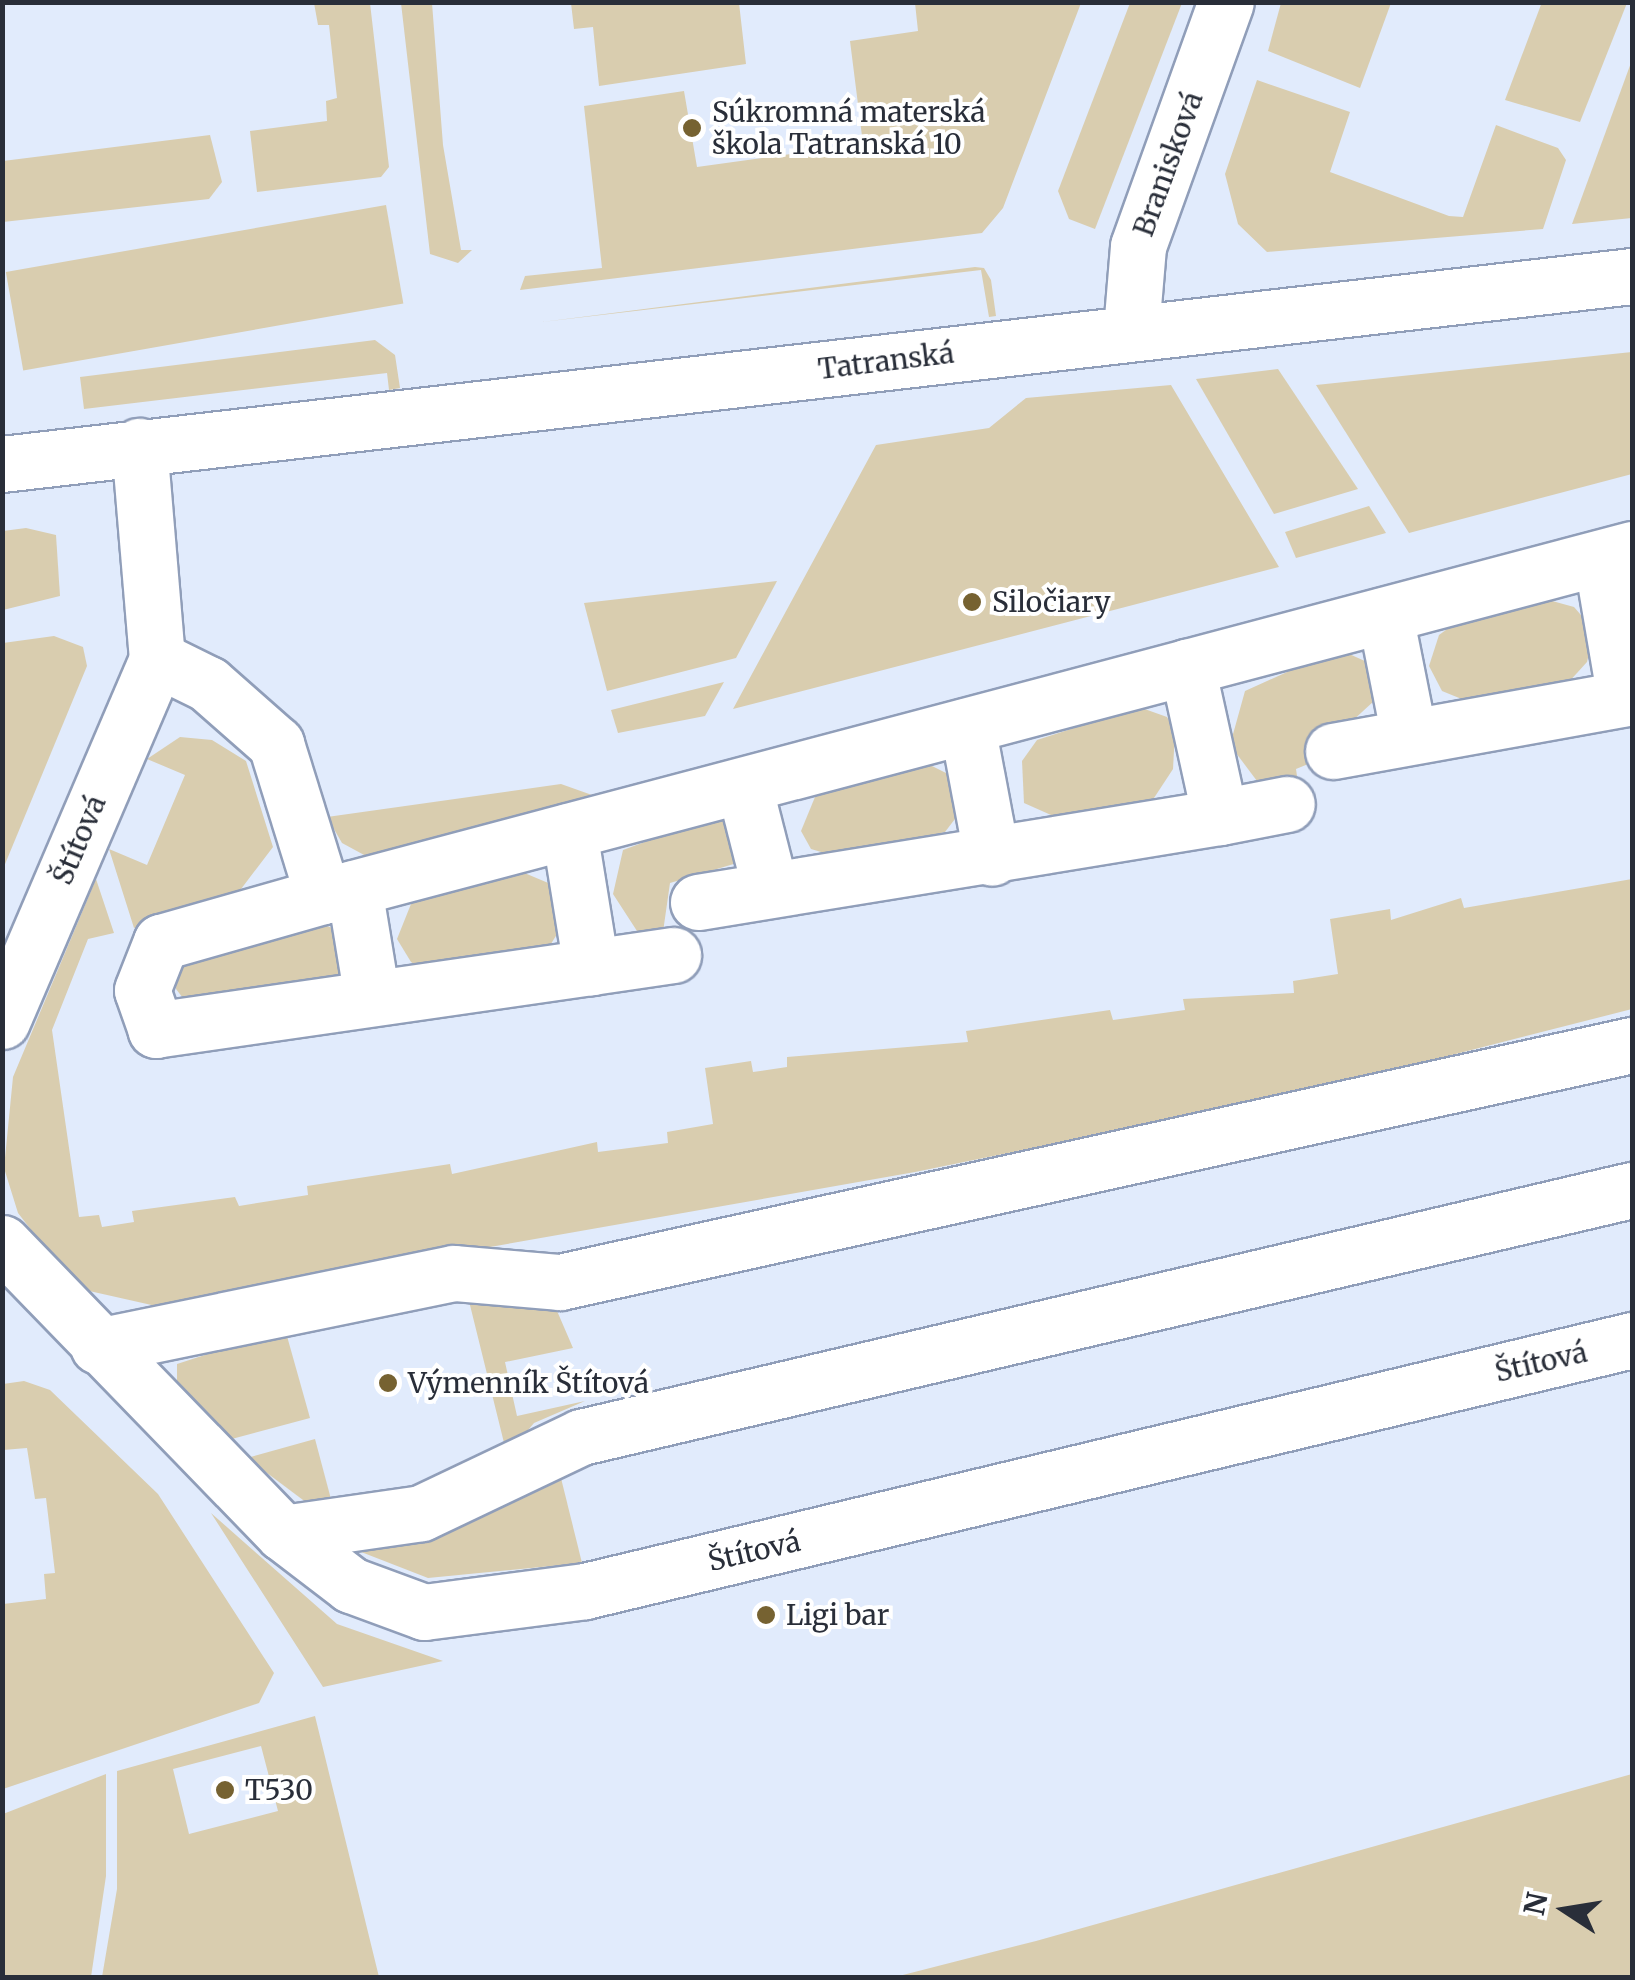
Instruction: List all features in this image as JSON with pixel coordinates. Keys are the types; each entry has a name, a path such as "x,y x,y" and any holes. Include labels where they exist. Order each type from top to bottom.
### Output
{"street":[{"name":"Branisková","path":"1130,330 1138,246 1226,2"},
{"name":"Tatranská","path":"2,464 1130,330 1632,276"},
{"path":"140,446 157,660 224,695 276,744 338,892 372,998"},
{"path":"673,955 156,1030 142,990 160,942 1617,553 1629,697 1333,751"},
{"path":"1385,615 1409,736"},
{"name":"Štítová","path":"2,1021 157,660"},
{"path":"1188,668 1220,816"},
{"path":"967,726 992,858"},
{"path":"744,786 770,888"},
{"path":"698,902 770,888 992,858 1287,804"},
{"path":"569,832 591,967"},
{"path":"98,1346 454,1273 560,1282 1632,1045"},
{"path":"283,1534 420,1514 581,1436 1632,1190"},
{"name":"Štítová","path":"2,1243 283,1534 388,1602 424,1612 490,1610 1632,1340"}],"shaded area":[{"path":"1542,2 1627,3 1580,122 1505,100"},
{"path":"314,3 370,3 389,167 381,177 257,192 250,131 327,121 326,101 337,98 329,25 318,25"},
{"path":"401,3 432,3 443,145 461,250 472,250 458,263 430,254"},
{"path":"571,3 739,3 746,64 599,86 593,27 574,29"},
{"path":"915,3 1081,3 1003,208 982,233 520,290 525,276 602,268 584,106 684,91 697,167 863,144 850,41 918,31"},
{"path":"1130,3 1182,3 1095,229 1069,219 1058,191"},
{"path":"1281,3 1391,3 1360,88 1268,51"},
{"path":"1632,60 1632,218 1572,224"},
{"path":"1257,80 1350,112 1330,172 1449,216 1463,217 1496,125 1558,148 1566,160 1543,229 1267,252 1238,224 1225,174"},
{"path":"210,135 222,182 209,199 3,222 3,161"},
{"path":"386,205 403,303 23,371 6,272"},
{"path":"984,268 991,280 996,316 989,317 981,270 542,322"},
{"path":"375,340 395,355 400,388 389,390 387,373 84,409 80,377"},
{"path":"1632,352 1632,474 1409,533 1316,385"},
{"path":"1278,369 1358,489 1274,514 1196,379"},
{"path":"1171,385 1279,567 733,709 876,445 989,428 1026,398"},
{"path":"1369,506 1386,533 1296,558 1285,532"},
{"path":"26,528 56,535 60,596 3,610 3,531"},
{"path":"777,581 736,658 607,691 584,603"},
{"path":"1545,599 1574,607 1594,630 1587,662 1567,684 1469,702 1442,691 1429,666 1439,635 1461,619"},
{"path":"54,636 83,647 87,666 3,869 3,643"},
{"path":"1338,649 1376,666 1374,701 1350,723 1314,731 1318,760 1296,769 1298,783 1257,781 1230,745 1245,691"},
{"path":"724,682 705,716 618,733 611,710"},
{"path":"1139,707 1167,717 1175,732 1173,769 1152,801 1069,823 1024,803 1022,761 1037,740"},
{"path":"180,737 212,740 246,761 273,847 238,893 134,928 109,849 147,865 185,775 147,759"},
{"path":"924,762 954,777 958,815 945,832 838,857 811,849 801,831 815,797"},
{"path":"561,784 606,800 366,856 342,843 327,817"},
{"path":"715,816 728,818 737,863 670,883 663,932 637,931 613,894 623,850"},
{"path":"515,869 553,885 562,926 546,952 422,969 411,962 397,939 413,899"},
{"path":"96,879 114,933 88,939 52,1030 79,1217 99,1215 102,1227 134,1222 132,1211 235,1197 239,1206 308,1195 307,1186 450,1164 452,1174 597,1142 598,1152 668,1143 667,1132 713,1124 705,1068 751,1061 753,1072 787,1067 787,1057 968,1042 966,1031 1110,1010 1113,1020 1185,1010 1183,999 1294,993 1293,981 1338,974 1330,919 1390,909 1391,920 1461,898 1464,908 1632,879 1632,1009 1311,1091 915,1172 156,1306 76,1288 18,1213 4,1168 13,1077"},
{"path":"315,921 337,930 343,976 186,1002 176,989 177,966"},
{"path":"548,1290 573,1348 505,1362 517,1416 585,1401 534,1423 507,1455 468,1297"},
{"path":"285,1329 310,1418 228,1440 177,1387 177,1364"},
{"path":"24,1381 50,1390 158,1494 274,1673 259,1703 3,1789 3,1604 46,1599 44,1574 55,1573 46,1498 35,1499 27,1448 3,1450 3,1384"},
{"path":"315,1439 332,1503 315,1509 247,1458"},
{"path":"559,1470 582,1563 428,1578 356,1550"},
{"path":"211,1513 337,1624 443,1661 323,1687"},
{"path":"315,1716 379,1977 102,1977 117,1889 117,1771","holes":["261,1746 278,1811 189,1834 173,1769"]},
{"path":"106,1774 106,1876 91,1977 3,1977 3,1814"},
{"path":"1632,1774 1632,1977 895,1977 1036,1941"}],"place":[{"name":"Súkromná materská škola Tatranská 10","path":"692,128"},
{"name":"Siločiary","path":"972,602"},
{"name":"Výmenník Štítová","path":"388,1383"},
{"name":"Ligi bar","path":"766,1615"},
{"name":"T530","path":"225,1790"}]}
